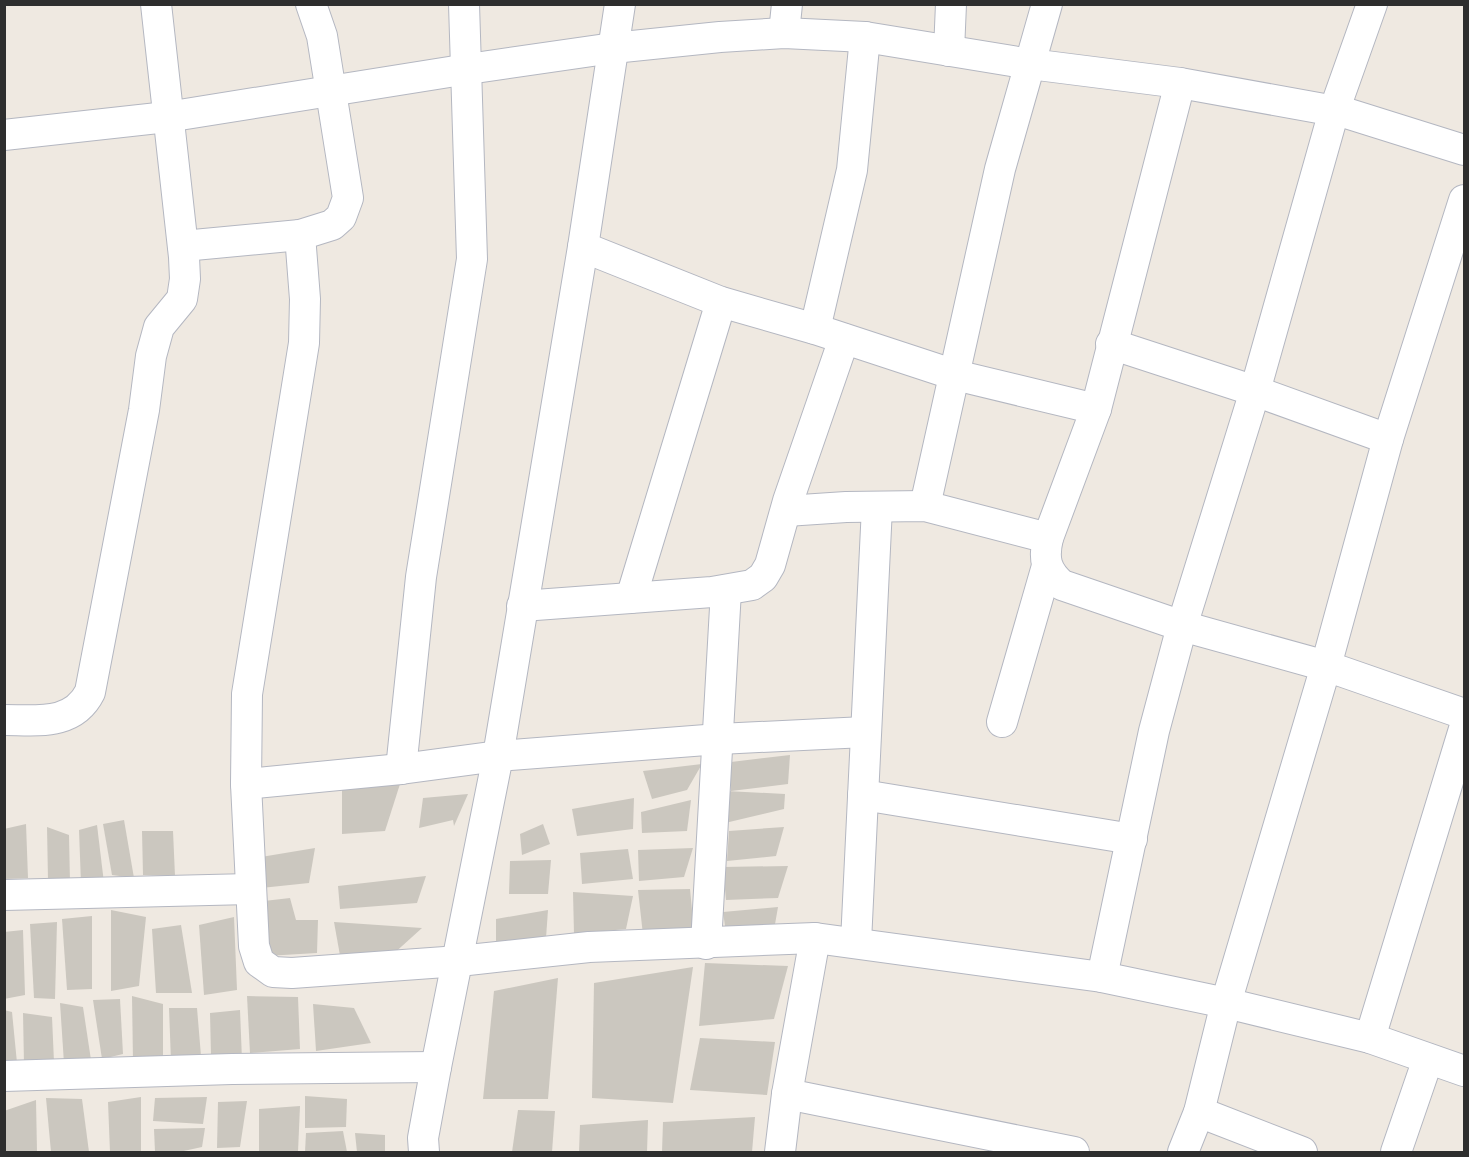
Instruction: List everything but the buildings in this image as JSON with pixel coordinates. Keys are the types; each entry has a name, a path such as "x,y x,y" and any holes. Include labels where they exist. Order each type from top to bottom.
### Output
{"street":[{"path":"4,720 60,718 74,713 84,704 90,692 144,410 151,356 159,327 182,299 185,279 183,246 156,4"},
{"path":"183,246 300,235 332,225 341,217 348,198 340,134 330,92 322,36 311,4"},
{"path":"401,769 420,577 472,259 468,69 464,4"},
{"path":"421,1148 498,756 583,247 620,4"},
{"path":"949,51 951,4"},
{"path":"925,507 1000,169 1047,4"},
{"path":"1102,977 1154,731 1182,626 1255,391 1334,111 1372,4"},
{"path":"4,135 167,117 613,48 720,37 786,19 865,37 1030,64 1180,84 1334,111 1464,150"},
{"path":"815,329 852,170 865,37"},
{"path":"1002,722 1047,552 1096,410 1111,344 1180,84"},
{"path":"1183,1152 1199,1112 1226,1003 1326,666 1388,439 1464,200"},
{"path":"300,235 305,299 304,343 247,694 246,784 250,889 254,946 259,962 273,972 292,973 459,961 589,946 706,944 815,938 1102,977 1226,1003 1370,1038 1464,1071"},
{"path":"583,247 721,302 815,329 955,375 1096,410"},
{"path":"630,598 721,302"},
{"path":"522,606 726,590 752,585 763,577 770,565 844,339"},
{"path":"1111,344 1255,391 1388,439"},
{"path":"856,942 877,507"},
{"path":"786,511 925,507 1047,552"},
{"path":"1047,552 1052,577 1062,585 1182,626 1326,666 1464,714"},
{"path":"706,944 726,590"},
{"path":"1370,1038 1464,729"},
{"path":"246,784 401,769 498,756 719,739 865,732"},
{"path":"863,795 1132,839"},
{"path":"4,895 250,889"},
{"path":"780,1152 787,1094 815,938"},
{"path":"1396,1152 1428,1059"},
{"path":"4,1076 436,1067"},
{"path":"787,1094 1074,1152"},
{"path":"1199,1112 1302,1152"}]}
